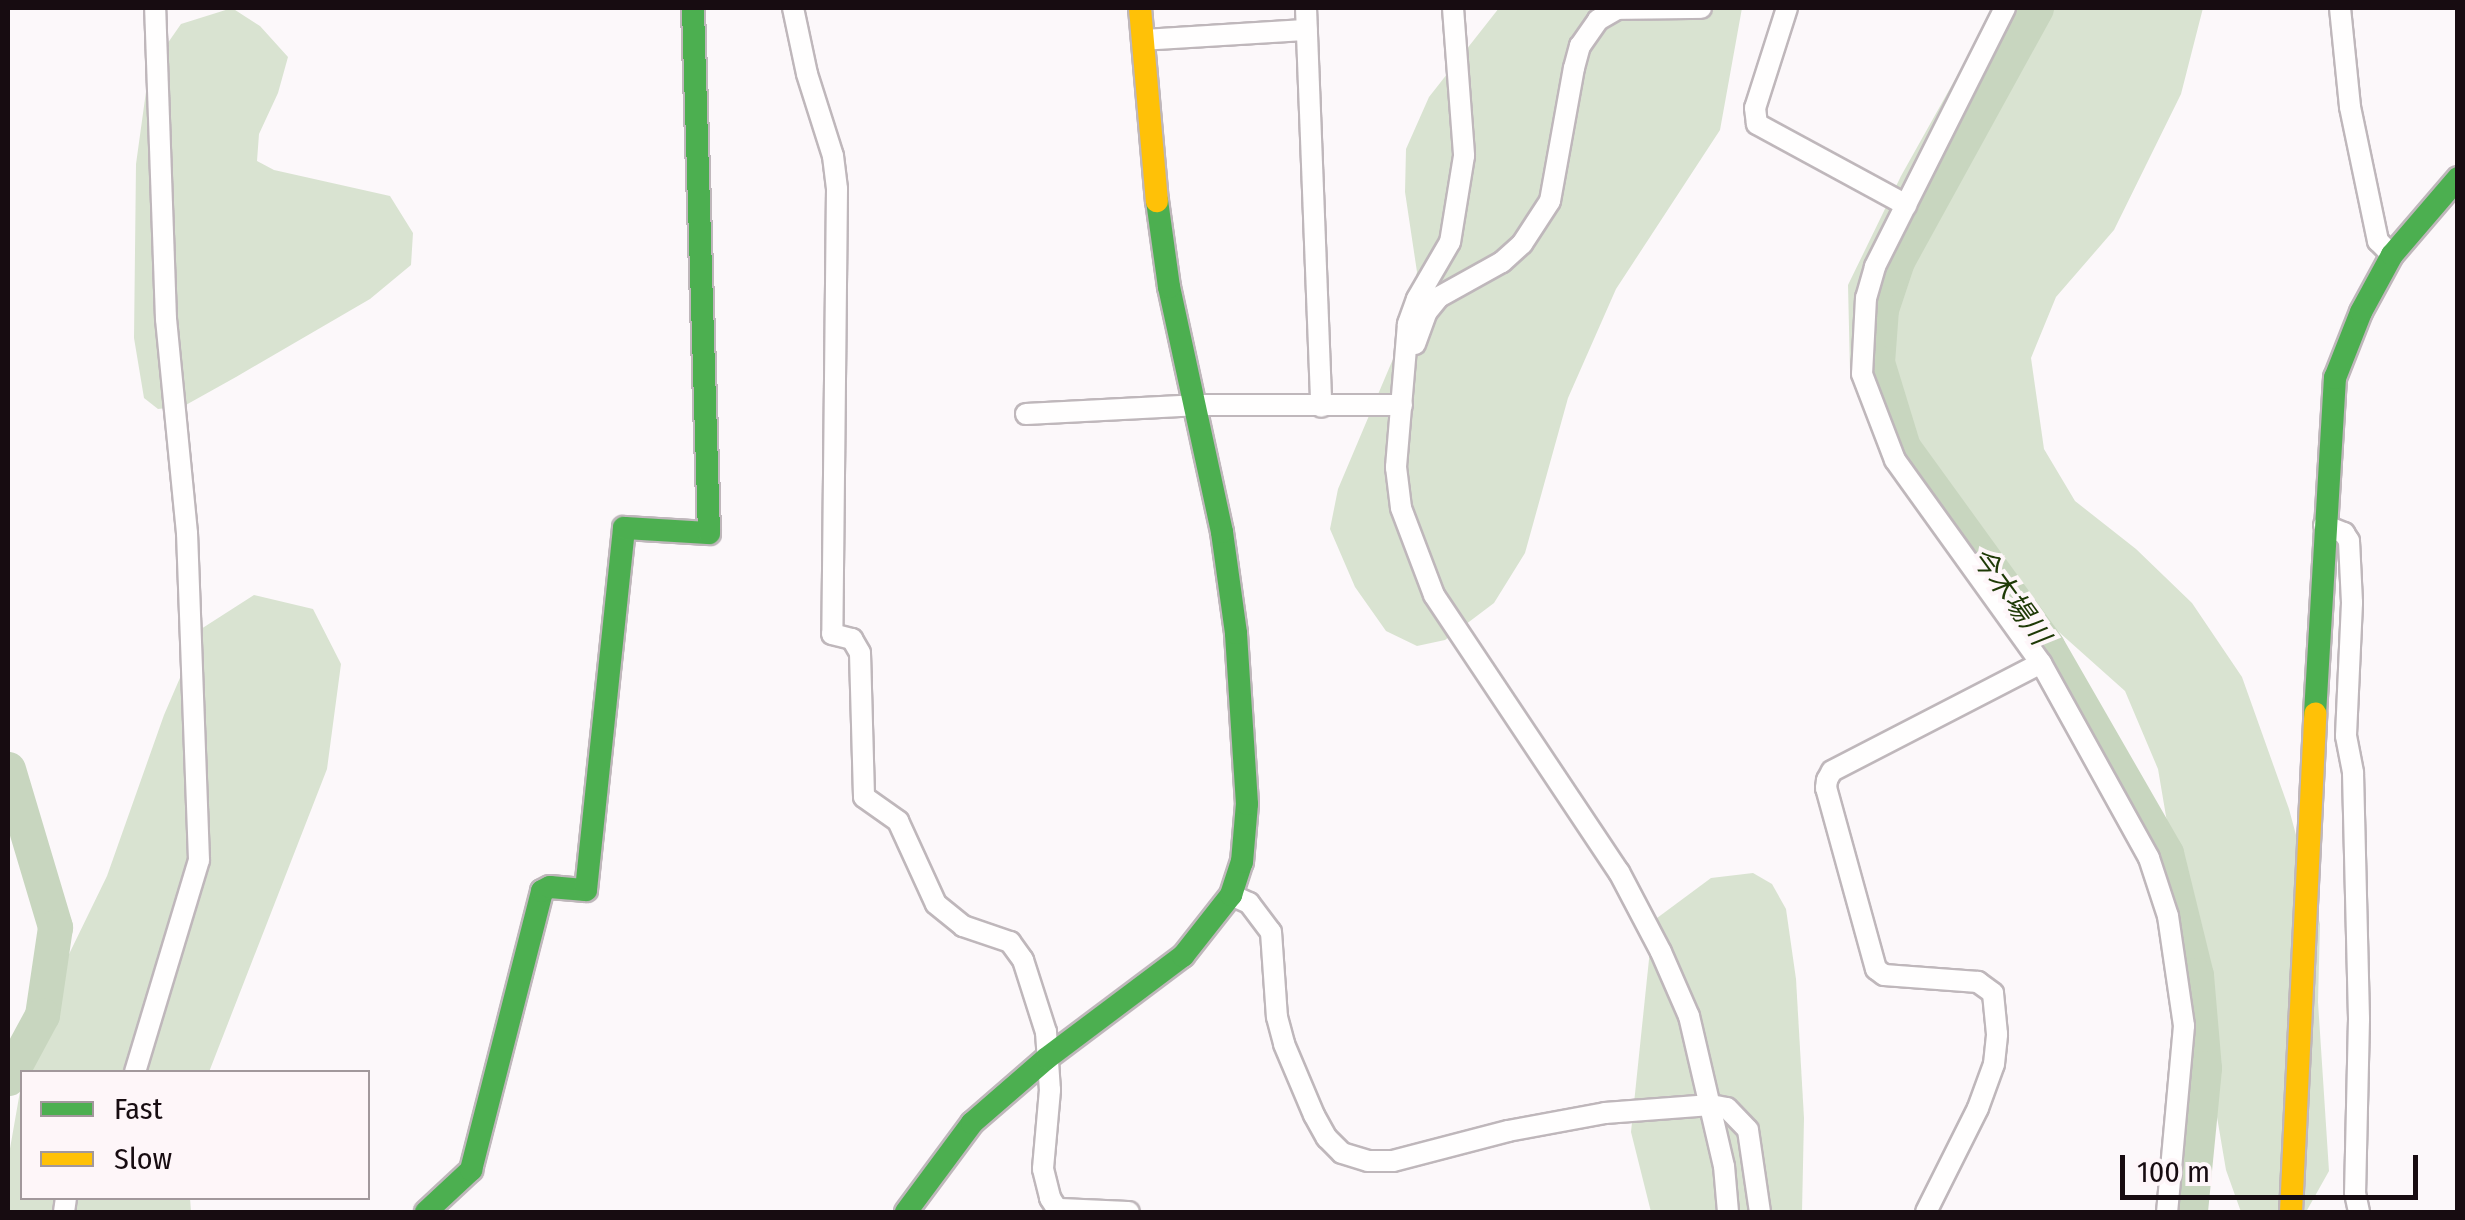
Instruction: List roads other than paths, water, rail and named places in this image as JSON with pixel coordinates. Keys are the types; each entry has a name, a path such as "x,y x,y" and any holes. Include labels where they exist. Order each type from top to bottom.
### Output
{"street":[{"path":"136,1070 199,860 187,533 163,262 155,8"},
{"path":"426,1212 435,1199 460,1183 471,1170 540,896 550,886 586,890 624,528 710,533 693,8"},
{"path":"793,8 806,74 833,156 837,189 832,634 852,638 860,654 864,798 898,821 936,904 949,918 1010,942 1017,950 1039,1004 1047,1058 1050,1090 1043,1169 1050,1198 1059,1210 1130,1212"},
{"path":"906,1212 972,1123 1047,1058 1183,956 1231,895 1247,832 1243,712 1222,532 1169,287 1150,156 1140,8"},
{"path":"1306,8 1321,407"},
{"path":"1454,8 1464,156 1450,242 1412,311 1396,466 1401,508 1434,595 1498,697 1620,872 1688,1016 1724,1166 1728,1212"},
{"path":"1406,352 1414,346 1426,313 1439,297 1502,262 1522,244 1550,202 1574,68 1580,46 1598,20 1617,10 1701,8"},
{"path":"1787,8 1754,108 1757,124 1906,205"},
{"path":"2005,8 1875,267 1866,298 1862,374 1895,460 2041,663 2148,858 2168,916 2184,1026 2167,1212"},
{"path":"2340,8 2350,107 2378,241 2392,255"},
{"path":"1142,40 1307,30"},
{"path":"2290,1212 2324,525 2336,378 2361,312 2392,255 2458,178"},
{"path":"1026,414 1195,405 1402,405"},
{"path":"2324,525 2333,526 2349,541 2351,572 2346,736 2353,773 2359,1019 2355,1193 2359,1212"},
{"path":"1926,1212 1978,1108 1994,1064 1998,1034 1993,993 1978,982 1884,975 1876,969 1827,780 1832,771 2041,663"},
{"path":"1231,895 1249,903 1266,922 1284,1044 1327,1138 1353,1158 1393,1161 1508,1131 1605,1113 1711,1105 1726,1108 1748,1130 1760,1212"}],"waterway":[{"name":"今木場川","path":"2036,8 1897,261 1881,309 1877,362 1903,447 2047,646 2166,853 2196,975 2204,1068 2190,1212"},
{"path":"8,769 55,927 42,1015 8,1078"}]}
